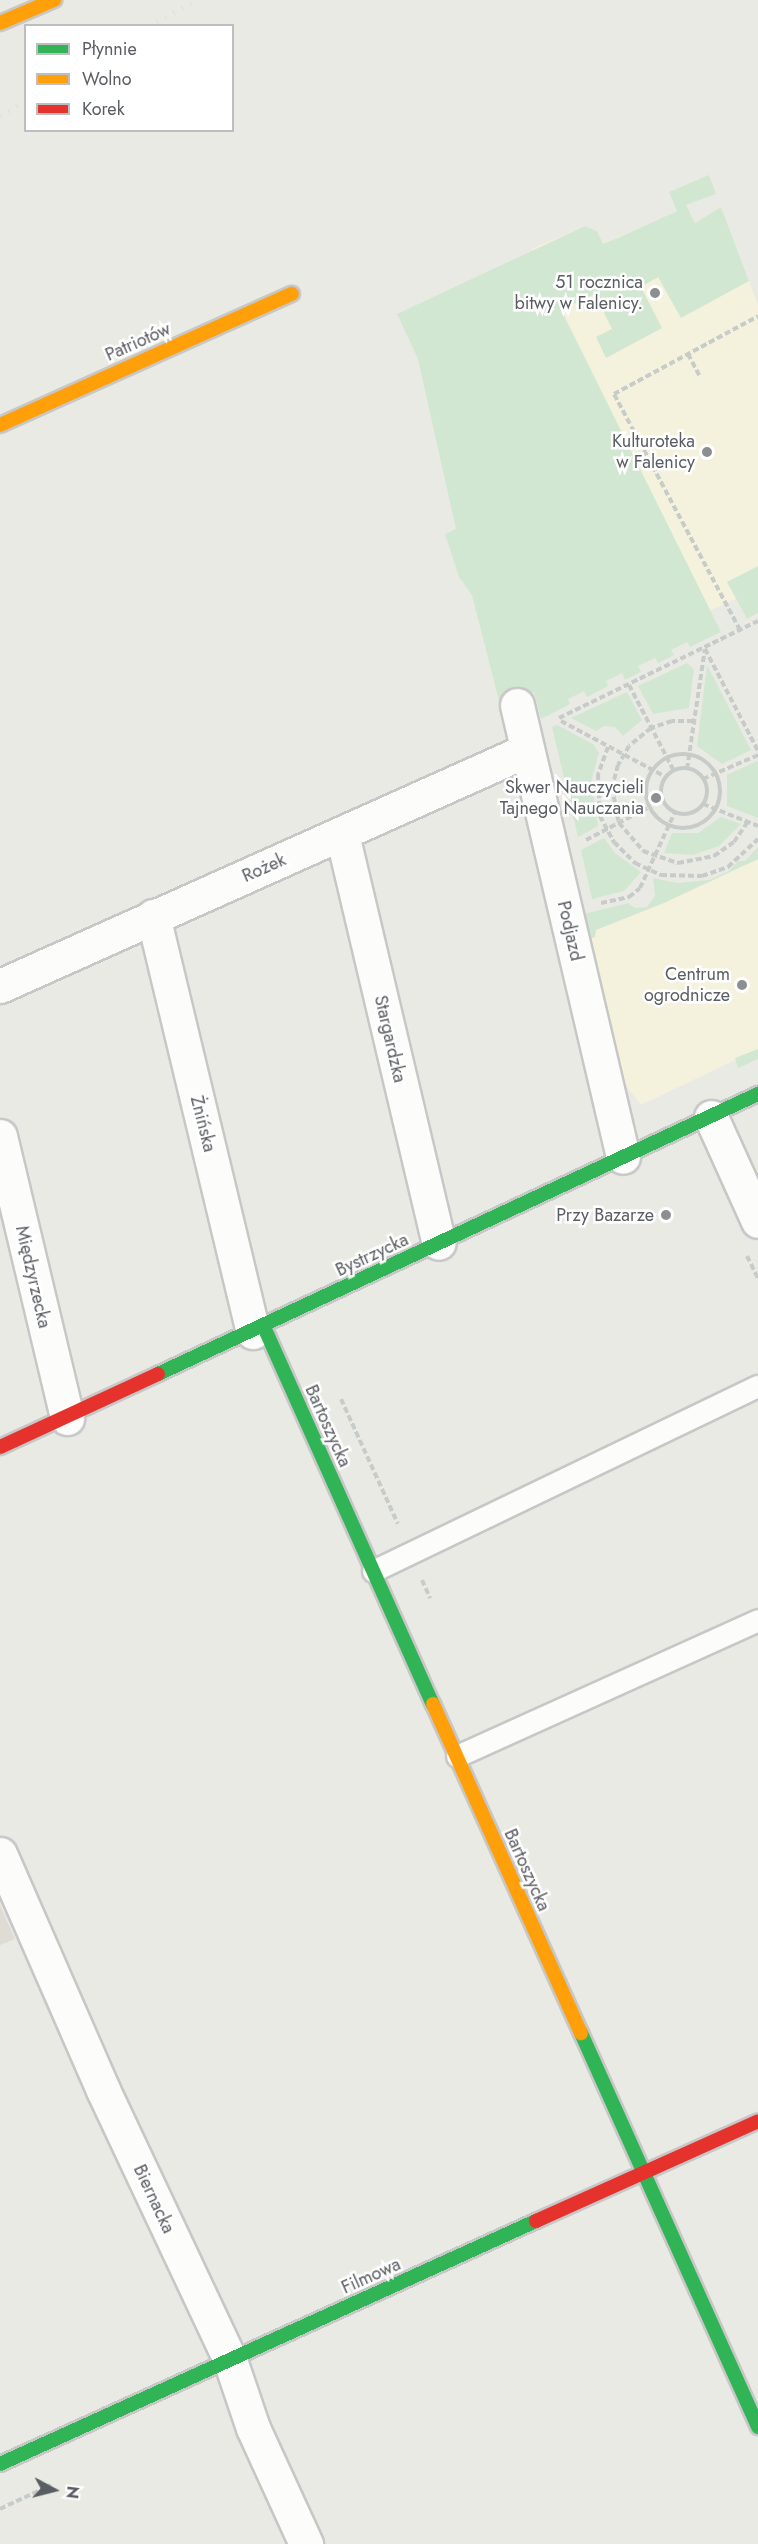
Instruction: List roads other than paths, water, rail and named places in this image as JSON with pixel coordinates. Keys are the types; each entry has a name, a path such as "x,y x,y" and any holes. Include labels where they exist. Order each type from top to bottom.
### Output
{"street":[{"path":"0,23 54,0"},
{"name":"Patriotów","path":"0,425 292,294"},
{"name":"Podjazd","path":"517,705 623,1157"},
{"name":"Rożek","path":"0,986 527,750"},
{"name":"Stargardzka","path":"342,834 439,1244"},
{"name":"Żnińska","path":"153,916 259,1329"},
{"name":"Bystrzycka","path":"0,1447 259,1329 758,1094"},
{"path":"711,1117 758,1221"},
{"name":"Międzyrzecka","path":"0,1136 67,1418"},
{"name":"Bartoszycka","path":"259,1329 373,1571 641,2174 758,2427"},
{"name":"Biernacka","path":"0,1854 103,2090 230,2360 253,2428 306,2544"},
{"name":"Filmowa","path":"0,2464 758,2121"}],"lane":[{"path":"373,1571 758,1386"},
{"path":"457,1756 758,1620"}],"railway":[{"path":"152,24 196,0"},
{"path":"0,116 24,101"}],"place":[{"name":"51 rocznica bitwy w Falenicy.","path":"655,293"},
{"name":"Kulturoteka w Falenicy","path":"707,452"},
{"name":"Skwer Nauczycieli Tajnego Nauczania","path":"656,798"},
{"name":"Centrum ogrodnicze","path":"742,985"},
{"name":"Przy Bazarze","path":"666,1215"}]}
